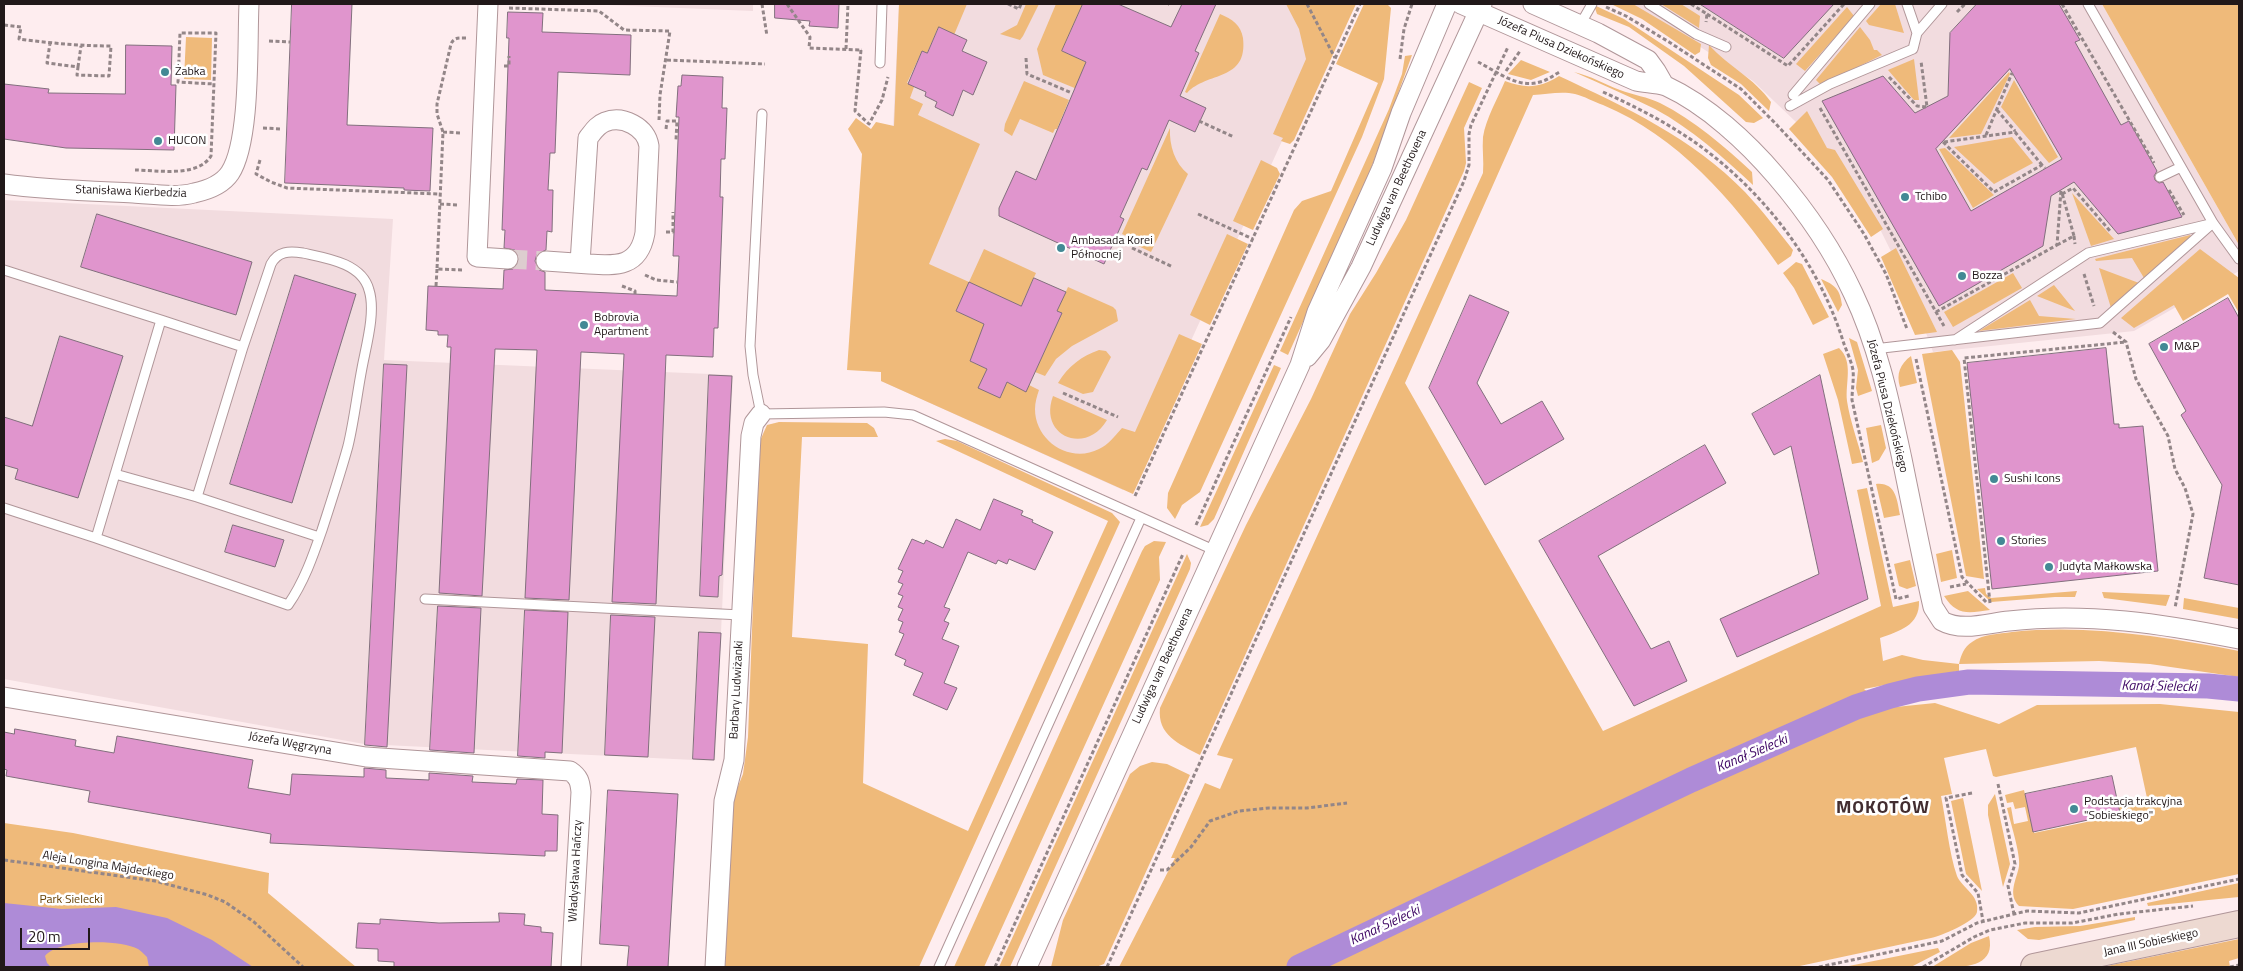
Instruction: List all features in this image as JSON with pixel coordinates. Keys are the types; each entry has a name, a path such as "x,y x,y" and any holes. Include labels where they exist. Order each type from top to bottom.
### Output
{"main road":[{"name":"Jana III Sobieskiego","path":"2034,967 2239,924"}],"street":[{"name":"Stanisława Kierbedzia","path":"4,184 62,189 192,194 206,190 221,182 229,174 240,151 244,126 249,4"},
{"path":"488,4 477,257 508,259"},
{"name":"Ludwiga van Beethovena","path":"1026,967 1300,366 1317,312 1382,168 1401,114 1447,4"},
{"name":"Józefa Piusa Dziekońskiego","path":"1461,4 1480,8 1636,81 1650,85 1664,85"},
{"name":"Józefa Piusa Dziekońskiego","path":"1533,4 1622,45 1648,60 1664,85 1732,132 1756,154 1788,190 1837,261 1854,294 1874,349 1895,427 1933,607 1942,622 1961,626 2029,619 2100,619 2173,626 2239,639"},
{"name":"Ludwiga van Beethovena","path":"1300,366 1321,340 1361,267 1480,8"},
{"path":"546,261 580,263 620,264 631,260 638,253 643,243 648,146 647,138 636,126 626,122 609,121 597,126 588,138 580,263"},
{"name":"Barbary Ludwiżanki","path":"715,967 724,801 734,760 740,615 751,436 754,423 762,414"},
{"name":"Józefa Węgrzyna","path":"4,697 366,757 558,768 570,771 576,775"},
{"name":"Władysława Hańczy","path":"571,967 581,792 580,781 576,775"}],"lane":[{"path":"880,63 882,4"},
{"path":"1580,25 1592,4"},
{"path":"1649,4 1696,34 1726,48"},
{"path":"1793,95 1870,4"},
{"path":"1907,4 1918,33"},
{"path":"1790,106 1811,94 1913,49 1918,33 1942,4"},
{"path":"2088,4 2213,223 2239,259"},
{"path":"762,114 750,346 762,414 884,412 913,415 1216,551"},
{"path":"2161,177 2181,167"},
{"path":"1953,341 2088,253 2213,223"},
{"path":"1874,349 2100,323 2213,223"},
{"path":"4,508 288,605 300,587 319,537 348,445 372,318 369,290 361,277 349,266 314,255 281,252 274,258 243,347 197,497"},
{"path":"4,270 243,347"},
{"path":"96,538 161,320"},
{"path":"115,474 197,497 319,537"},
{"path":"939,967 1141,518"},
{"path":"425,600 740,615"}],"path":[{"path":"762,4 767,36"},
{"path":"787,4 810,38 809,48 880,52"},
{"path":"846,50 848,4"},
{"path":"1008,4 1019,8 1021,4"},
{"path":"1307,4 1335,58"},
{"path":"1288,162 1360,4"},
{"path":"1600,4 1633,20 1742,89 1828,180 1864,234 1886,274 1913,345 1962,577 1966,584 1990,606 1999,605"},
{"path":"1788,66 1844,4"},
{"path":"2062,4 2191,228"},
{"path":"1707,14 1788,66 1804,81"},
{"path":"4,25 21,27 19,39 81,46 111,46 109,76 77,75 81,46"},
{"path":"132,170 179,171 193,168 208,161 212,148 216,33 180,33 178,82 214,84"},
{"path":"1888,76 1917,106 1927,106 1918,33"},
{"path":"436,286 443,132 437,114 437,104 453,40 473,38"},
{"path":"266,41 290,42"},
{"path":"50,43 47,63 78,67"},
{"path":"1107,967 1464,181 1470,158 1469,134 1471,124 1510,44"},
{"path":"1506,71 1522,47"},
{"path":"1026,58 1027,74 1072,94"},
{"path":"666,60 765,64"},
{"path":"1476,62 1495,72 1522,82 1534,83 1564,69"},
{"path":"1986,136 2012,73"},
{"path":"1598,90 1650,114 1693,141 1729,170 1786,231 1818,279 1840,329 1853,370 1852,400 1896,599 1917,595"},
{"path":"1811,94 1953,341"},
{"path":"1997,110 2045,168"},
{"path":"262,136 263,119"},
{"path":"666,130 667,121 677,121 676,141"},
{"path":"1199,121 1234,137"},
{"path":"262,128 282,129"},
{"path":"2015,132 1943,142 1994,192 2042,165"},
{"path":"262,152 256,174 287,188 440,194"},
{"path":"2062,194 2073,188 2112,232"},
{"path":"2057,246 2061,190 2079,259 2100,323 2126,342 2136,379 2168,436 2175,469 2185,488 2193,514 2174,611"},
{"path":"670,212 677,212"},
{"path":"1198,214 1253,239"},
{"path":"1936,312 2074,236"},
{"path":"1132,248 1174,267"},
{"path":"437,269 467,270"},
{"path":"643,274 656,280 678,282"},
{"path":"1990,606 1964,358 2126,342"},
{"path":"1063,393 1118,417"},
{"path":"995,967 1185,550"},
{"path":"1943,589 1966,584"},
{"path":"1998,784 2015,864 2008,886 2014,914"},
{"path":"1972,793 1946,798 1962,875 1978,893 1983,921"},
{"path":"1160,870 1167,870 1191,847 1210,822 1239,811 1269,808 1307,808 1346,803"},
{"name":"Aleja Longina Majdeckiego","path":"4,860 155,881 208,895 224,902 254,922 303,967"},
{"path":"1819,967 1942,941 1983,921 2027,911 2079,913 2239,879"},
{"path":"1922,967 1990,930 2033,922 2072,923 2119,914 2202,905"},
{"path":"2230,967 2239,965"}],"shaded area":[{"path":"583,4 753,4 753,11"},
{"name":"Ambasada Korei Północnej","path":"899,4 1299,4 1318,62 1123,490 881,381"},
{"path":"1625,4 2102,4 2239,245 2239,271 2134,331 1933,352 1911,292 1879,227 1796,122 1753,81 1654,17"},
{"path":"4,200 393,219 384,360 733,375 715,761 364,744 4,679"},
{"path":"4,903 62,909 116,907 167,918 212,940 253,967 149,967 147,957 138,949 118,943 90,942 62,946 52,950 45,956 47,963 51,967 4,967"}],"green space":[{"path":"899,4 967,4 954,35 938,28 927,53 922,51 907,83 914,87 910,98 923,104 918,115 980,144 929,264 969,282 984,249 1036,273 1021,306 969,283 956,311 991,327 977,346 970,361 987,369 979,388 1000,397 1009,378 1026,391 1029,385 1039,390 1035,406 1037,421 1041,431 1048,440 1056,447 1066,451 1077,454 1088,453 1105,445 1122,428 1135,432 1179,334 1202,344 1133,494 881,381 881,372 847,370 862,154 848,129 856,118 871,129 876,122 894,126"},
{"path":"1026,4 1039,4 1020,40 1000,34 1017,25"},
{"path":"1056,4 1083,4 1062,51 1105,71 1094,96 1043,75 1037,49"},
{"path":"1286,4 1356,4 1294,140 1290,144 1281,141 1283,138 1273,134 1306,59 1299,29"},
{"path":"1364,4 1387,4 1391,8 1384,79 1362,137 1200,492 1182,505 1175,519 1167,508 1168,493 1294,210 1302,201 1331,191 1378,83 1336,64"},
{"path":"1611,4 1633,4 1701,44 1700,52 1695,55 1642,19"},
{"path":"1661,4 1681,4 1700,16 1699,28"},
{"path":"1881,4 1895,4 1904,33 1869,25 1866,21"},
{"path":"2102,4 2239,4 2239,245"},
{"path":"1594,5 1624,19 1739,95 1763,118 1754,123 1746,122 1684,66 1629,27 1597,14"},
{"path":"1847,7 1854,16 1805,71 1796,64"},
{"path":"1220,14 1235,23 1242,33 1243,52 1239,62 1233,69 1195,86 1187,93 1185,92"},
{"path":"1860,27 1870,40 1874,50 1877,50 1882,55 1821,85 1816,80"},
{"path":"186,37 212,38 211,80 184,79"},
{"path":"1709,45 1757,86 1771,102 1769,111 1741,84 1711,65 1708,58"},
{"path":"1412,55 1365,185 1288,355 1280,351 1389,109 1402,74 1405,56"},
{"path":"1914,59 1919,100 1914,100 1888,70"},
{"path":"1521,60 1550,72 1531,80 1508,74"},
{"path":"1574,72 1655,101 1685,117 1752,172 1753,185 1707,144 1682,125 1635,99"},
{"path":"2009,72 2010,74 1981,134 1949,138"},
{"path":"1559,76 1657,125 1703,155 1745,192 1793,250 1791,256 1778,265 1742,217 1701,172 1679,152 1630,118 1575,94 1533,95 1405,383 1603,731 1881,606 1857,490 1867,488 1893,607 1919,601 1916,616 1912,622 1901,630 1880,638 1883,661 1902,655 1923,660 1959,664 1959,671 1864,689 1886,708 1935,703 1999,724 2037,705 2160,704 2239,712 2239,874 2073,909 2019,906 2015,901 2013,891 2019,861 2007,808 2011,807 2014,824 2028,821 2025,807 2015,809 2013,802 2007,803 2005,795 2024,790 2034,833 2120,815 2118,805 2147,798 2136,747 1996,777 1993,776 1986,749 1944,758 1952,794 1941,796 1952,857 1959,880 1976,901 1977,912 1975,916 1964,924 1949,932 1931,938 1795,967 1119,967 1175,858 1171,858 1205,783 1220,789 1233,759 1217,755 1483,173 1483,137 1489,115 1505,81 1533,86 1546,83"},
{"path":"2014,80 2058,157 2049,163 2001,107"},
{"path":"1024,81 1069,100 1057,129 1053,133 1020,119 1012,136 1004,131 1005,124"},
{"path":"1469,82 1482,88 1464,128 1466,163 1464,171 1200,755 1171,738 1162,725 1160,708 1246,525 1311,399 1350,314 1406,220"},
{"path":"1807,111 1827,148 1835,150 1883,229 1871,237 1832,177 1789,129"},
{"path":"1170,128 1176,160 1188,174 1151,252 1134,244 1135,240 1122,234"},
{"path":"2012,137 2033,163 1994,184 1954,147"},
{"path":"1945,148 1994,195 1973,208 1939,149"},
{"path":"1261,160 1277,168 1280,174 1253,230 1233,221"},
{"path":"2072,193 2114,239 2091,246"},
{"path":"1227,234 1248,244 1210,325 1190,315"},
{"path":"2190,235 2144,278 2132,258 2096,261 2095,259"},
{"path":"1896,248 1937,332 1915,335 1881,257"},
{"path":"2200,249 2239,278 2239,313 2228,294 2183,321 2174,305 2134,328 2121,318"},
{"path":"1796,262 1802,264 1829,317 1813,325 1794,288 1783,273"},
{"path":"2099,268 2139,283 2111,308"},
{"path":"2013,273 2022,288 1953,327 1944,312"},
{"path":"1821,279 1830,283 1838,291 1842,305 1838,312"},
{"path":"2054,285 2075,311 2037,296"},
{"path":"1068,287 1113,307 1116,310 1118,321 1072,346 1056,359 1045,376 1035,372 1062,313 1057,311"},
{"path":"2030,300 2039,316 2076,319 1979,331"},
{"path":"1849,338 1857,342 1872,391 1858,396 1856,388 1858,370"},
{"path":"1839,348 1844,354 1848,366 1847,401 1863,462 1852,464 1838,400 1823,354"},
{"path":"1099,350 1106,351 1111,357 1093,392 1083,394 1058,383 1076,362"},
{"path":"1952,350 1960,362 1984,579 1966,576 1922,354"},
{"path":"1911,356 1917,383 1900,387 1898,378 1900,370 1904,362"},
{"path":"1274,365 1281,368 1214,519 1208,525 1200,527"},
{"path":"1053,396 1107,420 1098,431 1088,437 1077,439 1066,437 1058,431 1052,422 1050,410"},
{"path":"779,422 867,423 874,428 878,437 802,437 792,637 868,644 863,783 968,831 1108,521 936,441 945,439 957,441 1112,513 1120,522 919,967 725,967 730,806 743,774 748,737 759,443 767,425"},
{"path":"1881,425 1886,448 1879,460 1872,463 1866,428"},
{"path":"1876,484 1883,484 1892,489 1900,515 1884,518"},
{"path":"1154,541 1166,542 1159,557 1160,580 984,967 954,967 1142,551 1145,546"},
{"path":"1952,550 1957,578 1941,582 1936,554"},
{"path":"1187,554 1191,563 1190,569 1010,967 999,967"},
{"path":"1910,560 1916,586 1907,589 1899,586 1894,564"},
{"path":"1985,588 1986,594 1991,598 2077,591 2075,597 1991,602 1977,589"},
{"path":"1968,591 1990,610 1964,612 1954,607 1944,596"},
{"path":"2102,592 2170,595 2166,606 2104,598"},
{"path":"2184,598 2239,608 2239,619 2183,609"},
{"path":"2041,630 2098,631 2155,637 2239,651 2239,677 2150,664 2099,661 1959,664 1967,646 1976,639 1986,636"},
{"path":"1152,762 1167,764 1190,775 1104,964 1096,967 1051,967 1063,920 1130,774 1140,766"},
{"path":"1995,794 2010,864 2003,887 1988,815 1988,805"},
{"path":"1963,798 1982,891 1966,874 1951,801"},
{"name":"Park Sielecki","path":"4,823 73,833 269,873 268,893 356,967 4,967"},
{"path":"2239,883 2239,897 2148,906 2147,903"},
{"path":"2135,917 2135,920 2039,940 2028,939 2017,930 2035,927 2080,926"},
{"path":"1989,936 1990,947 1987,956 1981,961 1973,965 1932,967 1971,943"},
{"path":"2239,939 2239,958 2229,961 2230,967 2102,967"},
{"path":"1938,948 1940,952 1911,967 1844,967"}],"building":[{"path":"292,4 352,4 347,125 433,128 430,191 404,190 404,188 285,183"},
{"path":"775,4 839,4 838,28 809,26 810,21 775,18"},
{"path":"1083,4 1118,4 1171,27 1182,4 1216,4 1195,51 1199,53 1180,96 1206,108 1195,132 1169,120 1147,170 1142,168 1120,217 1124,219 1104,264 999,216 999,208 1016,171 1036,180 1086,62 1062,51"},
{"path":"1700,4 1834,4 1784,58"},
{"path":"1977,4 2059,4 2080,40 2075,42 2121,125 2129,121 2157,171 2154,176 2155,180 2159,183 2163,182 2182,217 2118,234 2074,182 2051,196 2043,246 1939,306 1822,101 1883,76 1915,113 1948,96 1950,33","holes":["2010,69 2062,159 1971,211 1936,149"]},
{"path":"508,12 543,13 542,32 631,35 630,75 558,72 555,153 550,153 548,190 553,190 552,232 547,231 546,250 537,254 535,261 539,270 545,272 545,290 677,296 679,256 673,256 679,117 676,117 678,86 681,86 682,75 723,77 722,108 727,108 725,159 721,159 720,197 723,197 718,328 714,328 713,357 666,355 656,604 612,602 624,354 581,352 569,600 525,598 537,350 495,349 482,596 439,593 451,347 447,347 448,335 438,335 438,331 426,330 428,286 503,289 504,270 513,269 519,260 515,250 504,248 505,230 502,230 509,38 507,38"},
{"path":"939,27 967,40 962,51 987,62 973,95 963,90 953,116 935,107 937,102 925,96 926,92 908,84 922,51 927,53"},
{"path":"126,45 172,46 171,85 176,85 174,150 66,148 4,139 4,84 49,89 48,93 125,94"},
{"path":"97,214 252,262 236,315 81,267"},
{"path":"295,275 356,294 292,503 230,484"},
{"path":"1034,278 1066,292 1057,311 1062,313 1026,392 1007,382 1000,398 978,388 987,369 970,361 984,324 956,311 969,282 1021,306"},
{"path":"1470,295 1509,312 1477,383 1501,424 1542,401 1564,439 1485,485 1429,388"},
{"path":"2228,298 2239,318 2239,585 2204,578 2222,485 2181,415 2186,411 2149,344"},
{"path":"60,336 123,356 78,498 15,479 18,469 4,465 4,417 32,426"},
{"path":"2106,348 2114,424 2119,424 2119,428 2143,426 2158,571 1992,589 1967,363"},
{"path":"384,364 407,365 387,747 365,745"},
{"path":"709,375 732,376 722,575 719,576 718,597 700,596"},
{"path":"1820,375 1868,599 1737,657 1720,619 1819,574 1791,446 1774,455 1752,414"},
{"path":"1705,445 1726,483 1598,556 1651,649 1669,641 1687,681 1634,706 1539,541"},
{"path":"994,499 1023,511 1021,515 1053,532 1035,570 1009,559 1007,564 998,560 996,564 968,552 944,607 950,609 944,621 949,623 942,639 959,646 944,683 957,688 947,710 913,695 923,673 904,665 906,660 895,655 904,634 899,632 903,622 898,620 903,609 898,607 903,596 898,594 903,584 898,582 903,571 898,569 912,539 924,544 926,540 943,548 956,519 980,530"},
{"path":"233,525 284,540 275,567 225,552"},
{"path":"438,606 481,608 474,753 430,750"},
{"path":"525,610 568,612 562,753 545,752 545,758 518,756"},
{"path":"611,615 655,617 648,757 605,755"},
{"path":"699,632 721,633 714,760 693,759"},
{"path":"15,729 76,740 75,746 114,753 117,736 253,760 248,788 290,795 292,774 364,777 364,768 386,770 386,778 429,780 429,773 473,776 472,782 516,784 517,779 543,780 542,814 558,815 557,851 545,851 545,856 270,843 271,834 88,802 90,791 6,776 7,770 4,769 4,732 14,734"},
{"name":"Podstacja trakcyjna \"Sobieskiego\"","path":"2112,776 2120,813 2033,832 2025,794"},
{"path":"608,790 678,794 668,967 627,967 629,946 600,944"},
{"path":"499,913 525,914 524,925 541,927 541,932 553,933 551,967 394,967 394,962 378,961 378,949 356,948 358,923 380,924 380,919 439,923 499,922"}],"waterway":[{"name":"Kanał Sielecki","path":"1299,967 1691,780 1856,707 1890,696 1918,689 1969,682 2208,686 2239,689"}],"tunnel":[{"path":"508,259 546,261"}],"place":[{"name":"Żabka","path":"165,72"},
{"name":"HUCON","path":"158,141"},
{"name":"Tchibo","path":"1905,197"},
{"name":"Ambasada Korei Północnej","path":"1061,248"},
{"name":"Bozza","path":"1962,276"},
{"name":"Bobrovia Apartment","path":"584,325"},
{"name":"M&P","path":"2164,347"},
{"name":"Sushi Icons","path":"1994,479"},
{"name":"Stories","path":"2001,541"},
{"name":"Judyta Małkowska","path":"2049,567"},
{"name":"Podstacja trakcyjna \"Sobieskiego\"","path":"2074,809"}],"district":[{"name":"MOKOTÓW","path":"1883,809"}]}
